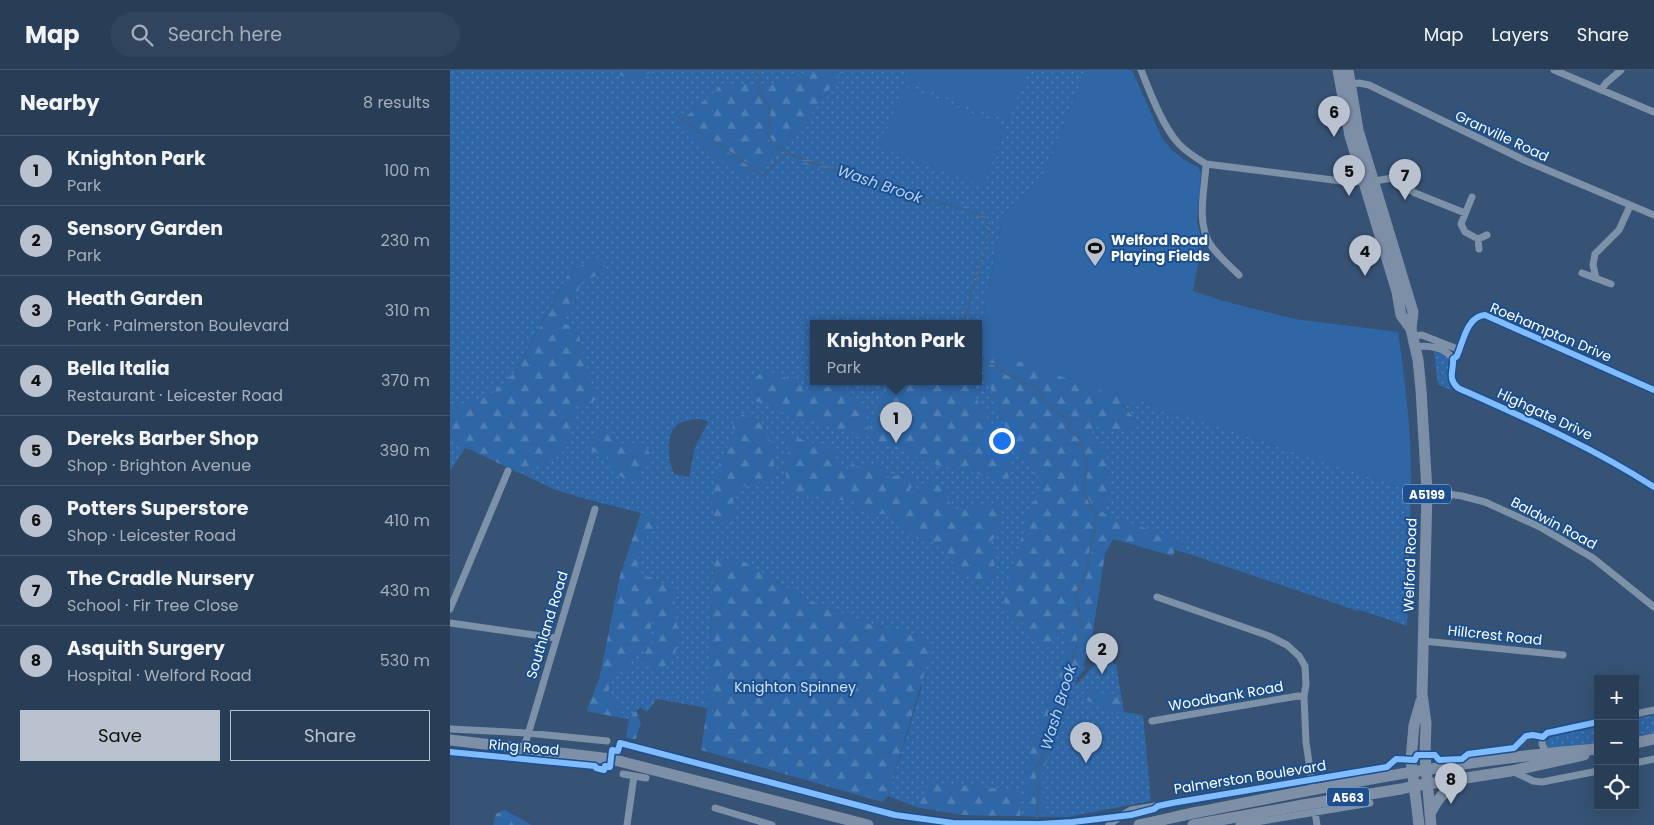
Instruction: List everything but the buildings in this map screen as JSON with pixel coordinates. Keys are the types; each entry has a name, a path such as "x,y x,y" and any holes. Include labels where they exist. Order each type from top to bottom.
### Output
{"highway":[{"path":"1639,742 1654,739"},
{"path":"450,740 612,759 868,825"},
{"name":"A563","path":"1139,825 1313,785 1412,773 1478,761 1546,753 1594,750"},
{"name":"A563","path":"1193,825 1511,771 1566,760 1594,751"},
{"name":"A563","path":"1431,812 1437,799 1443,792 1470,778"},
{"path":"1313,785 1316,794 1319,796 1350,797"}],"main road":[{"name":"A5199","path":"1338,70 1345,84"},
{"name":"A5199","path":"1348,70 1345,84 1350,136 1368,181 1401,314 1413,337"},
{"name":"Welford Road","path":"1413,337 1424,414 1427,491 1422,694 1426,723 1426,770 1431,825"},
{"name":"Welford Road","path":"1419,825 1410,760 1414,725 1422,694"}],"street":[{"path":"1140,70 1164,122 1177,142 1192,156 1206,164 1349,182 1393,178 1415,193 1465,213"},
{"path":"1554,70 1654,112"},
{"path":"1601,90 1621,70"},
{"name":"Granville Road","path":"1345,84 1359,83 1369,85 1526,161 1654,215"},
{"path":"1206,164 1203,229 1211,246 1238,275"},
{"path":"1472,197 1462,220 1462,228 1468,234 1478,239"},
{"path":"1596,278 1593,265 1595,254 1619,230 1630,206"},
{"path":"1478,239 1486,235"},
{"path":"1478,239 1479,249"},
{"path":"1582,273 1611,284"},
{"name":"Roehampton Drive","path":"1457,354 1473,319 1476,316 1485,315 1654,390"},
{"path":"1413,337 1422,335 1457,354"},
{"path":"1413,337 1432,347 1457,354"},
{"name":"Highgate Drive","path":"1457,354 1450,376 1458,388 1567,437 1624,468 1654,487"},
{"path":"450,609 508,472"},
{"name":"Baldwin Road","path":"1427,491 1462,496 1485,502 1540,528 1592,558 1654,607"},
{"name":"Southland Road","path":"524,748 595,509"},
{"path":"1157,597 1269,636 1287,645 1299,656 1305,666 1306,742 1313,785"},
{"path":"450,624 556,638"},
{"name":"Hillcrest Road","path":"1423,641 1563,655"},
{"name":"Woodbank Road","path":"1152,721 1298,696 1304,697"},
{"path":"1639,713 1654,710"},
{"path":"1546,753 1542,744 1543,737 1547,733 1594,723"},
{"name":"Ring Road","path":"450,729 527,733 607,741"},
{"path":"1468,754 1514,748 1526,736 1543,737"},
{"name":"Ring Road","path":"450,752 595,766"},
{"name":"Palmerston Boulevard","path":"1109,825 1131,810 1313,785 1387,767 1396,759"},
{"path":"1639,762 1654,759"},
{"path":"1511,771 1533,781 1542,782 1594,771"},
{"path":"623,774 646,778"},
{"path":"628,825 634,776"},
{"path":"1238,825 1370,803"},
{"path":"715,808 772,825"},
{"path":"1315,812 1317,825"}],"green space":[{"path":"450,70 1086,70 1045,172 1003,216 982,321 810,320 810,385 982,385 982,349 1126,432 1140,425 1121,402 1136,403 1142,401 1170,414 1186,416 1411,491 1407,626 1189,554 1183,542 1113,539 1105,554 1071,676 1077,684 1099,660 1116,664 1124,712 1143,715 1151,801 1067,817 963,815 916,807 888,796 921,689 924,636 866,623 801,597 776,581 714,558 707,708 657,699 647,712 640,707 629,719 587,711 600,676 620,576 641,513 553,489 471,449 465,448 450,471","holes":["562,285 563,285 475,445","701,419 708,422 695,447 689,477 674,474 669,455 671,434 678,424"]},
{"path":"616,70 653,70 637,83 614,72"},
{"path":"819,70 843,70 797,134 763,170 743,175 723,164 680,122 723,84 772,85"},
{"path":"911,70 1029,70 1008,121 906,81"},
{"name":"Welford Road Playing Fields","path":"1086,70 1132,70 1162,138 1183,159 1198,167 1201,173 1197,222 1202,241 1193,291 1227,302 1295,319 1398,332 1408,412 1411,451 1411,491 1186,416 1170,414 1142,401 1105,392 982,348 982,321 1003,216 1045,172"},
{"path":"904,86 1006,127 983,187 880,147"},
{"path":"800,159 804,162 844,174 840,177 802,165 799,163"},
{"path":"946,199 968,206 971,212 956,209 942,203"},
{"path":"601,256 607,271 582,282 563,324 577,326 589,380 599,397 588,405 576,406 571,434 560,456 519,473 450,440 450,408 489,396 516,371 570,271"},
{"path":"982,343 1142,401 1121,403 1140,425 1126,432 1094,426 1090,439 1107,454 1109,496 1100,512 1183,542 1189,554 1175,550 1173,556 1113,539 1105,554 1092,637 1083,666 1086,667 1075,681 1062,679 1059,675 1067,644 1066,629 1047,648 1035,645 1025,624 1010,617 1004,601 1030,507 1045,486 1024,460 1012,440 983,373"},
{"path":"1434,352 1442,354 1449,359 1448,376 1452,390 1438,385"},
{"path":"764,369 800,384 803,391 812,385 827,388 842,386 852,393 867,409 864,436 817,422 795,418 751,399 752,382"},
{"path":"886,385 969,385 981,409 1002,438 1010,457 1008,474 1010,485 967,470 940,466 878,441 868,434"},
{"path":"740,414 761,421 767,437 773,443 774,475 766,482 745,486 739,490 733,501 737,516 730,525 719,522 713,514 712,501 720,460 733,438 733,426"},
{"path":"600,428 613,433 618,443 643,443 651,455 637,474 641,483 623,478 616,472 607,456 588,450 590,436"},
{"path":"778,432 836,450 836,461 846,471 852,463 859,469 872,464 886,470 886,478 902,473 916,480 906,496 930,480 945,490 952,509 959,514 964,509 989,501 1002,508 1001,531 990,542 995,558 994,573 982,584 956,570 949,554 927,539 909,535 900,526 894,514 858,511 854,502 820,497 809,493 792,493 783,485 787,480 784,466 789,450"},
{"path":"641,513 664,520 639,543 637,575 655,578 673,590 679,641 672,662 660,669 640,662 648,646 655,641 658,633 651,621 651,638 643,644 639,655 626,660 633,677 614,672 608,692 626,719 587,711 600,676 620,576"},
{"name":"Knighton Spinney","path":"714,558 740,559 801,597 866,623 924,636 931,651 888,796 882,802 701,750 707,708"},
{"path":"1053,683 1070,696 1042,774 1044,817 1027,816 1028,758"},
{"path":"1086,688 1119,699 1124,712 1122,717 1088,701 1085,697"},
{"path":"636,711 641,723 636,739 626,738 629,719"},
{"path":"1654,715 1654,733 1639,736 1639,718"},
{"path":"1594,728 1594,744 1550,749 1546,746 1551,736"},
{"path":"931,782 1020,791 1020,816 963,815 916,807"},
{"path":"505,810 532,825 493,825 496,814"}],"shaded area":[{"path":"800,156 849,173 844,174 804,162 800,159"},
{"path":"970,210 981,214 990,222 991,226 990,234 973,287 976,271 986,245 989,228 988,221 972,213"}],"waterway":[{"name":"Wash Brook","path":"754,70 759,77 759,91 770,109 768,135 774,146 801,159"},
{"path":"677,116 763,175 788,153"},
{"name":"Wash Brook","path":"841,172 856,174 867,180 882,183 922,200 942,203 974,213"},
{"name":"Wash Brook","path":"963,320 967,315 973,285"},
{"name":"Wash Brook","path":"982,358 1008,375 1017,377 1022,383 1031,385 1044,395 1042,399 1071,422 1068,429 1079,438 1087,465 1084,491 1097,517 1086,574 1076,595 1082,627 1044,755 1035,768 1038,780 1037,820"}],"cycle path":[{"path":"1654,390 1485,315 1479,316 1470,325 1457,356 1453,359 1452,378 1458,388 1582,446 1631,472 1654,487"},
{"path":"450,752 595,766 604,770 605,766 610,767 612,750 618,751 620,743 895,815 953,823 1040,824 1131,815 1172,803 1387,767 1396,759 1415,760 1417,755 1435,755 1439,760 1462,759 1468,754 1514,748 1526,736 1543,737 1547,733 1594,723"}],"place":[{"name":"Potters Superstore","path":"1334,137"},
{"name":"Dereks Barber Shop","path":"1349,196"},
{"name":"The Cradle Nursery","path":"1405,200"},
{"name":"Welford Road Playing Fields","path":"1095,267"},
{"name":"Bella Italia","path":"1365,276"},
{"name":"Knighton Park","path":"896,443"},
{"name":"Sensory Garden","path":"1102,674"},
{"name":"Heath Garden","path":"1086,763"},
{"name":"Asquith Surgery","path":"1451,804"}]}
